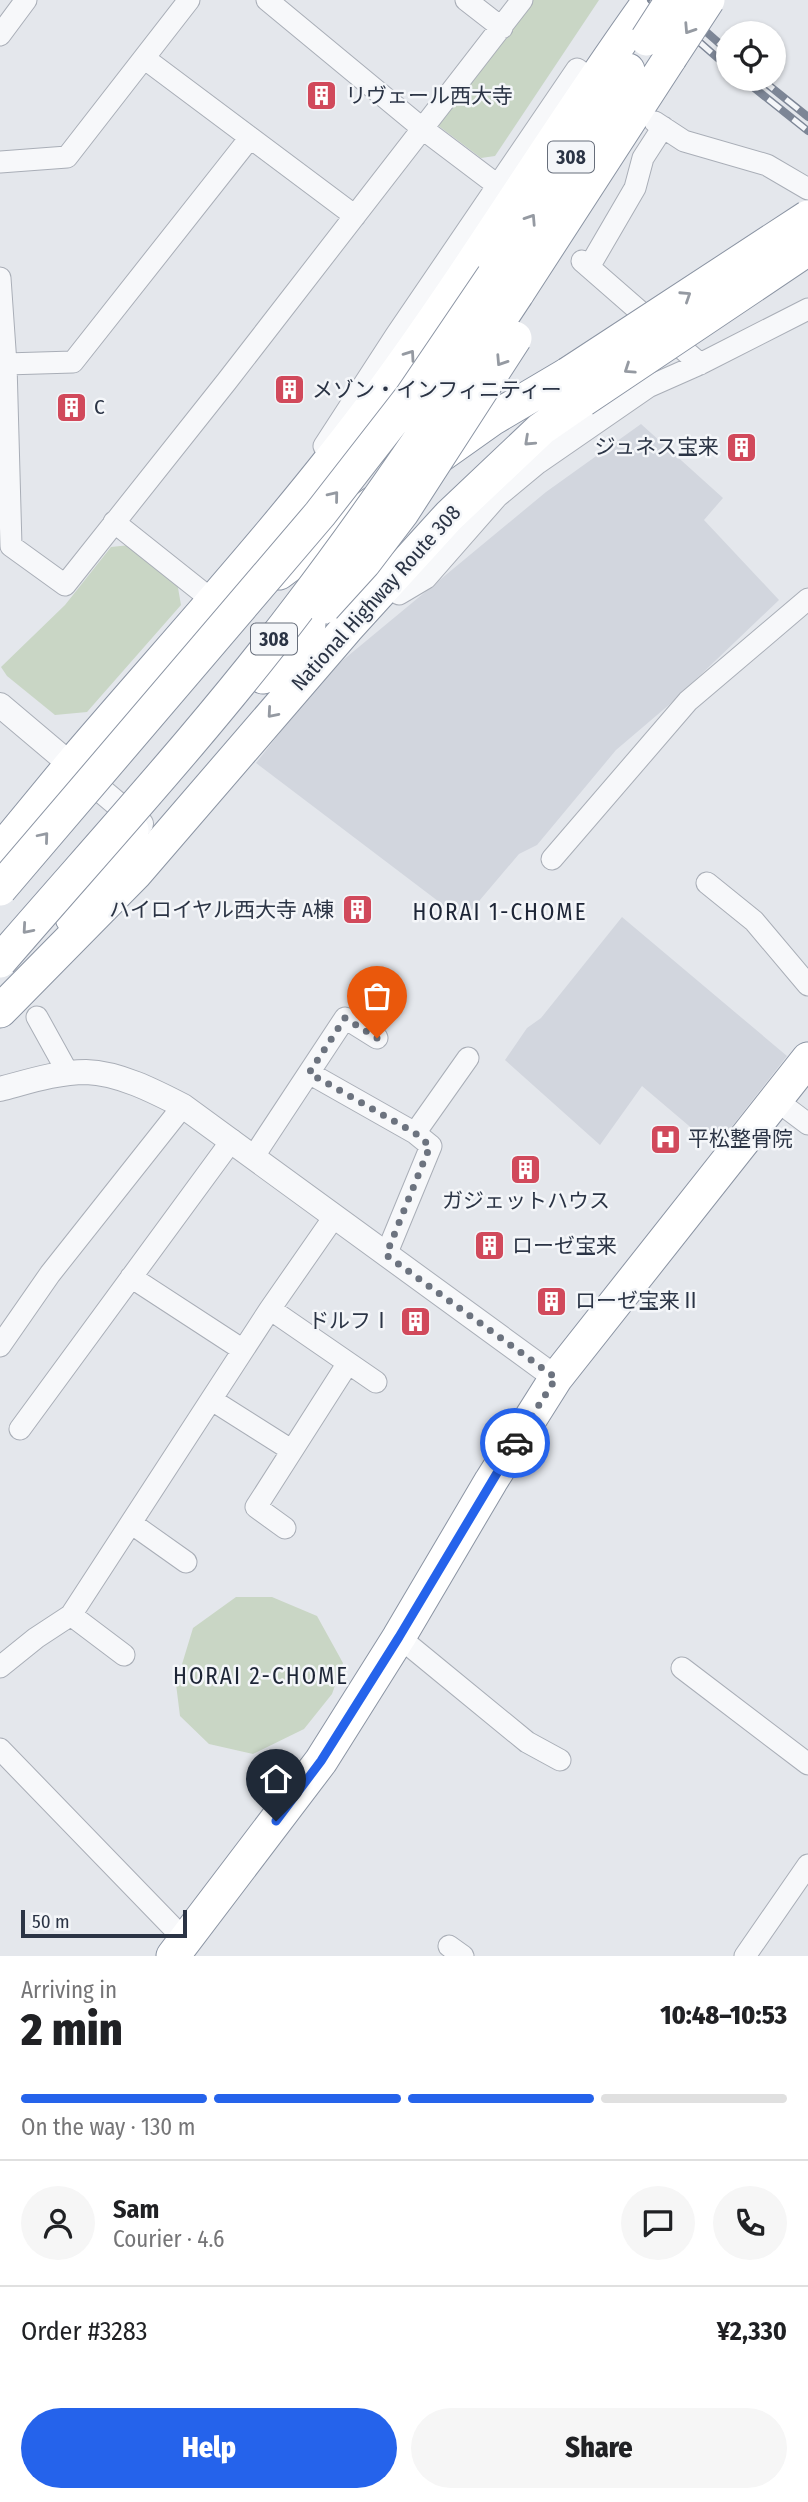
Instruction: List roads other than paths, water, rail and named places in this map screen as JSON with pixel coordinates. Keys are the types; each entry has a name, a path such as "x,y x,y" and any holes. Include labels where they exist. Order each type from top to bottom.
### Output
{"highway":[{"path":"70,766 340,450 472,264 555,136 649,42 650,0"},
{"name":"308","path":"0,961 228,696 367,518 516,291 672,0"},
{"name":"308","path":"649,42 708,0"},
{"name":"National Highway Route 308","path":"0,1011 164,841 274,710 385,586 449,516 541,429 575,387 808,218"},
{"name":"National Highway Route 308","path":"0,851 70,766 214,624 330,534 492,419 575,387 808,249"},
{"path":"37,975 112,855 138,822 363,563 402,513 516,291"},
{"name":"308","path":"0,889 320,514 411,397 516,291"},
{"name":"308","path":"0,927 264,626 311,578 392,504 492,419"},
{"path":"180,1949 321,1761 556,1378 808,1059"}],"street":[{"path":"0,35 26,0"},
{"path":"0,162 67,157 189,0"},
{"path":"267,0 423,129 501,187"},
{"path":"466,0 502,28"},
{"path":"0,278 6,364 11,546 65,585 522,0"},
{"path":"144,58 355,216"},
{"path":"239,569 501,187 577,69 581,72"},
{"path":"700,364 586,264 635,188 643,158 659,124 684,141 767,165 808,189"},
{"path":"6,364 73,362 249,139"},
{"path":"385,586 399,594 426,578 497,497 538,464 648,387 700,364 808,309"},
{"path":"114,522 212,600"},
{"path":"552,859 688,701 808,599"},
{"path":"0,705 70,766 164,841"},
{"path":"707,883 754,921 808,985"},
{"path":"37,1017 68,1073"},
{"path":"254,1156 345,1018 377,1038"},
{"path":"415,1133 468,1058"},
{"path":"0,1089 68,1073 99,1073 153,1090 183,1106 232,1140 556,1378"},
{"path":"309,1073 415,1133 430,1146 386,1255"},
{"path":"776,1100 808,1124"},
{"path":"0,1346 50,1274 183,1106"},
{"path":"20,1429 232,1140"},
{"path":"0,1667 36,1638 71,1615 270,1309 334,1217"},
{"path":"131,1277 243,1350"},
{"path":"270,1309 376,1382"},
{"path":"285,1528 256,1507 348,1363"},
{"path":"212,1400 292,1450"},
{"path":"131,1523 186,1562"},
{"path":"71,1615 124,1655"},
{"path":"399,1637 527,1742 560,1760"},
{"path":"682,1668 808,1764"},
{"path":"0,1749 180,1949"},
{"path":"745,1956 808,1866"}],"railway":[{"path":"651,0 716,57"},
{"path":"670,0 716,40"},
{"path":"758,91 808,131"},
{"path":"776,91 808,117"}],"place":[{"name":"リヴェール西大寺","path":"322,96"},
{"name":"メゾン・インフィニティー","path":"289,390"},
{"name":"C","path":"71,407"},
{"name":"ジュネス宝来","path":"742,447"},
{"name":"ハイロイヤル西大寺 A棟","path":"357,910"},
{"name":"平松整骨院","path":"665,1139"},
{"name":"ガジェットハウス","path":"526,1169"},
{"name":"ローゼ宝来","path":"489,1246"},
{"name":"ローゼ宝来Ⅱ","path":"552,1301"},
{"name":"ドルフⅠ","path":"415,1321"}],"district":[{"name":"HORAI 1-CHOME","path":"500,912"},
{"name":"HORAI 2-CHOME","path":"261,1676"}]}
